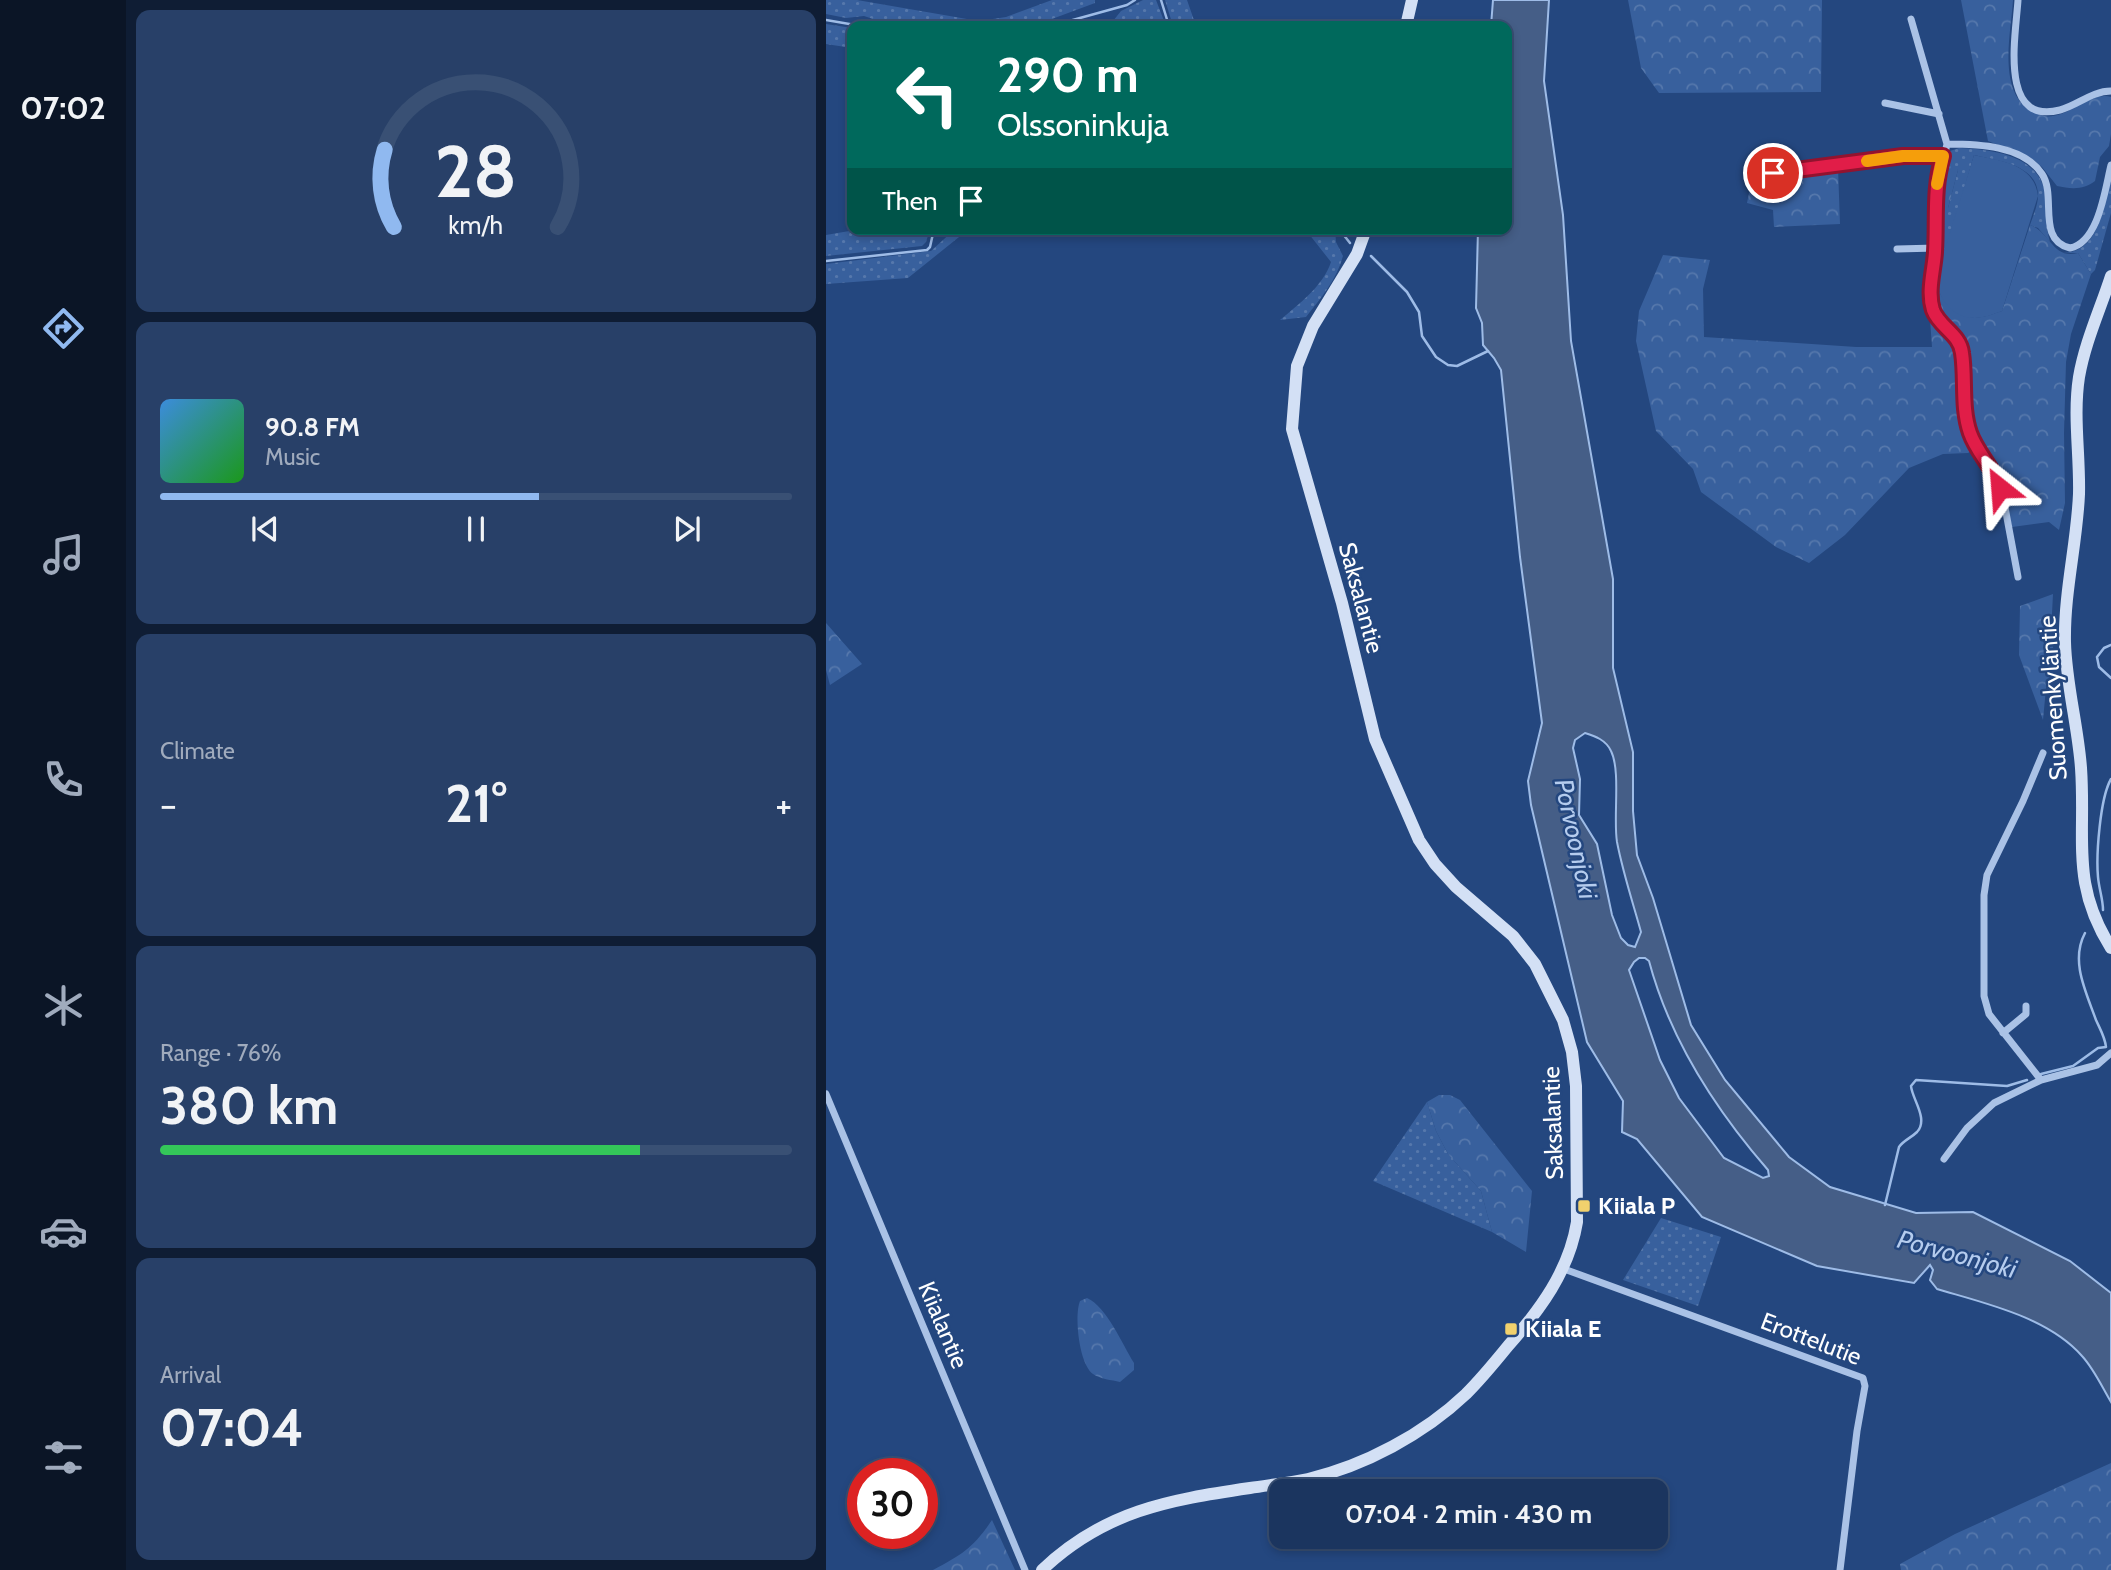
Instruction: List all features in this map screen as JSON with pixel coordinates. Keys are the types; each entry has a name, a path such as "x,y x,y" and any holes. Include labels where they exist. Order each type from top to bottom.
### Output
{"street":[{"path":"1407,21 1412,0"},
{"path":"2018,0 2014,77 2017,91 2029,105 2041,112 2059,110 2101,91 2111,92"},
{"path":"1911,19 1947,144 1936,193 1936,248 1931,285 1933,310 1957,339 1961,348 1968,425 1977,451 1996,474 2018,577"},
{"path":"1885,103 1939,114"},
{"path":"1947,144 1990,146 2035,165 2048,188 2052,235 2060,244 2070,248 2082,244 2093,229 2111,165"},
{"path":"1749,177 1903,156 1943,156"},
{"name":"Saksalantie","path":"1042,1570 1084,1535 1122,1515 1189,1497 1309,1479 1357,1462 1400,1442 1444,1412 1484,1375 1527,1325 1564,1269 1573,1244 1577,1222 1576,1086 1572,1052 1563,1020 1535,964 1513,936 1456,887 1435,864 1419,840 1375,739 1342,603 1292,429 1297,366 1313,326 1357,254 1364,235"},
{"path":"1897,249 1936,248"},
{"name":"Suomenkyläntie","path":"2109,941 2091,910 2082,878 2081,770 2065,641 2079,492 2079,379 2084,352 2108,293 2111,276"},
{"path":"2041,1080 1989,1014 1984,996 1985,882 2043,753"},
{"path":"2003,1033 2026,1014 2026,1006"},
{"path":"1944,1159 1967,1128 1994,1103 2041,1080 2097,1065 2111,1052"},
{"name":"Kiialantie","path":"826,1094 1025,1570"},
{"name":"Erottelutie","path":"1564,1269 1863,1378 1865,1386 1840,1570"}],"green space":[{"path":"826,0 857,0 986,20 1006,17 1052,0 1095,0 1095,3 1046,21 879,21 864,16 846,18 826,14"},
{"path":"1143,0 1156,0 1164,21 1113,21 1121,11"},
{"path":"1165,0 1187,0 1194,21 1171,21"},
{"path":"1628,0 1822,0 1821,92 1659,93 1641,68"},
{"path":"1961,0 2013,0 2008,60 2010,76 2020,102 2031,111 2042,116 2053,116 2092,99 2111,97 2109,146 2100,157 2095,181 2077,188 2057,186 2031,158 1988,141"},
{"path":"826,24 847,27 847,47 826,44"},
{"path":"1959,148 1998,153 2023,162 2033,170 2041,180 2045,193 2050,242 2038,228 2030,225 2038,198 2037,187 2032,178 2025,171 2005,162 1974,155 1937,282 1938,288 1934,291 1938,208 1948,208 1958,170 1944,166 1950,151"},
{"path":"1974,155 2005,162 2023,170 2035,185 2038,196 2002,311 1975,318 1960,315 1948,306 1937,286 1936,278"},
{"path":"1944,166 1958,170 1948,208 1938,208"},
{"path":"1838,168 1840,224 1774,227 1773,210 1747,203 1752,178"},
{"path":"2111,180 2111,213 2095,270 2091,274 2078,253 2062,253 2084,246 2092,237 2102,215"},
{"path":"2030,225 2063,253 2078,253 2091,274 2071,334 2066,362 2065,503 2059,530 2049,522 2012,527 2000,474 1981,450 1971,426 1965,345 1939,313 1934,291 1938,288 1950,305 1970,317 1982,317 2002,311"},
{"path":"847,231 847,235 928,235 922,246 826,256 826,235"},
{"path":"948,235 962,235 908,278 826,284 826,264 931,251"},
{"path":"1310,235 1335,235 1343,256 1333,280 1306,317 1280,320 1316,287 1331,262"},
{"path":"1663,255 1710,260 1703,289 1704,337 1856,347 1932,347 1930,319 1937,321 1956,343 1965,429 1973,450 1968,453 1943,454 1909,468 1845,535 1809,563 1776,547 1701,492 1693,469 1656,431 1636,341 1639,311"},
{"path":"2053,594 2051,632 2056,670 2046,688 2043,720 2019,655 2020,606"},
{"path":"826,623 862,664 830,685 826,670"},
{"path":"1439,1095 1450,1095 1460,1100 1532,1191 1526,1252 1492,1232 1481,1191 1448,1154 1436,1131 1427,1102"},
{"path":"1427,1102 1436,1131 1448,1154 1481,1191 1492,1232 1373,1181"},
{"path":"1661,1218 1721,1237 1698,1306 1623,1280"},
{"path":"1087,1298 1101,1309 1134,1363 1134,1370 1120,1382 1093,1374 1084,1360 1079,1339 1078,1308 1080,1301"},
{"path":"2111,1463 2111,1570 1901,1570 1900,1564 1955,1534"},
{"path":"992,1520 1015,1570 933,1570 967,1550"}],"water":[{"name":"Porvoonjoki","path":"1493,0 1549,0 1544,81 1563,215 1571,341 1613,579 1613,668 1633,752 1633,811 1637,855 1653,898 1691,1025 1725,1080 1789,1157 1830,1187 1916,1213 1973,1212 2070,1261 2111,1293 2111,1402 2090,1367 2068,1342 2034,1321 1937,1289 1930,1280 1933,1270 1930,1265 1914,1283 1817,1266 1702,1217 1637,1139 1622,1132 1623,1101 1587,1042 1531,805 1528,781 1542,723 1520,557 1501,370 1483,345 1482,323 1476,308 1478,235 1512,235 1512,21 1491,21","holes":["1585,733 1596,737 1611,751 1616,770 1617,842 1641,932 1635,947 1628,945 1621,938 1612,915 1597,844 1579,815 1580,779 1573,748 1575,740","1639,958 1649,961 1669,1018 1696,1072 1730,1123 1768,1170 1769,1176 1763,1178 1724,1158 1679,1098 1660,1060 1629,970"]}],"waterway":[{"path":"1069,21 1127,5 1135,0"},
{"path":"1161,0 1167,21"},
{"path":"826,20 847,24"},
{"path":"826,261 927,250 933,235"},
{"path":"1344,235 1350,243"},
{"path":"1371,256 1407,292 1419,312 1422,336 1436,357 1448,365 1457,366 1488,351"},
{"path":"2111,645 2104,648 2097,657 2099,667 2111,678"},
{"path":"2103,910 2098,877 2098,841 2104,799 2111,779"},
{"path":"2041,1074 2073,1066 2098,1048 2106,1047 2081,976 2079,954 2085,933"},
{"path":"1885,1205 1899,1147 1920,1127 1921,1115 1911,1086 1916,1080 2007,1086 2027,1080"}],"slow traffic":[{"path":"1867,161 1903,156 1943,156 1937,184"}],"place":[{"name":"Kiiala P","path":"1584,1206"},
{"name":"Kiiala E","path":"1511,1329"}],"route":[{"path":"1773,173 1903,156 1943,156 1936,193 1932,305 1937,316 1960,344 1969,430 1977,451 1996,474 2000,488"}]}
